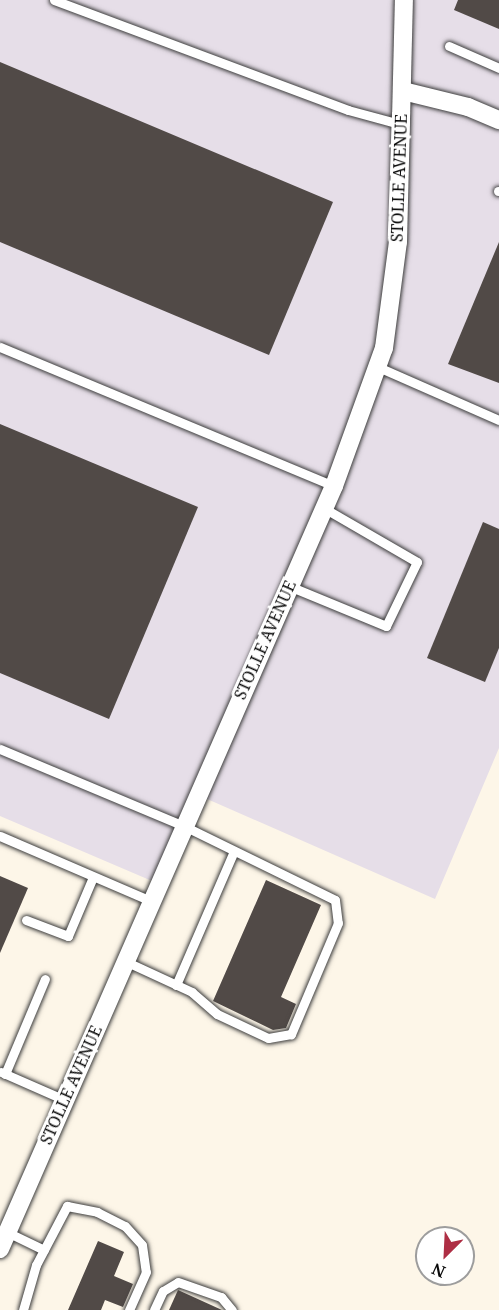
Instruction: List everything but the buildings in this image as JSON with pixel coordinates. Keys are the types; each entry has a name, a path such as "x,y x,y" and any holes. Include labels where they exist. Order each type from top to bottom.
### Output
{"street":[{"name":"STOLLE AVENUE","path":"3,1241 334,486 378,367 384,348 398,242 404,0"},
{"path":"403,90 468,107 499,120"}],"lane":[{"path":"54,0 348,110 400,124"},
{"path":"449,46 499,68"},
{"path":"0,347 334,486"},
{"path":"378,367 499,420"},
{"path":"289,586 386,626 417,562 324,508"},
{"path":"0,749 184,826 335,900 338,923 291,1034 268,1038 217,1014 192,993 125,962"},
{"path":"0,836 151,901"},
{"path":"176,985 234,851"},
{"path":"26,920 68,936 93,877"},
{"path":"45,980 3,1073 64,1100"},
{"path":"23,1310 25,1293 67,1206 97,1212 125,1226 142,1245 146,1272 129,1310"},
{"path":"3,1241 44,1250"},
{"path":"154,1310 163,1292 178,1282 221,1297 232,1310"}],"shaded area":[{"path":"0,0 499,0 499,748 435,899 198,795 159,884 0,816"}]}
